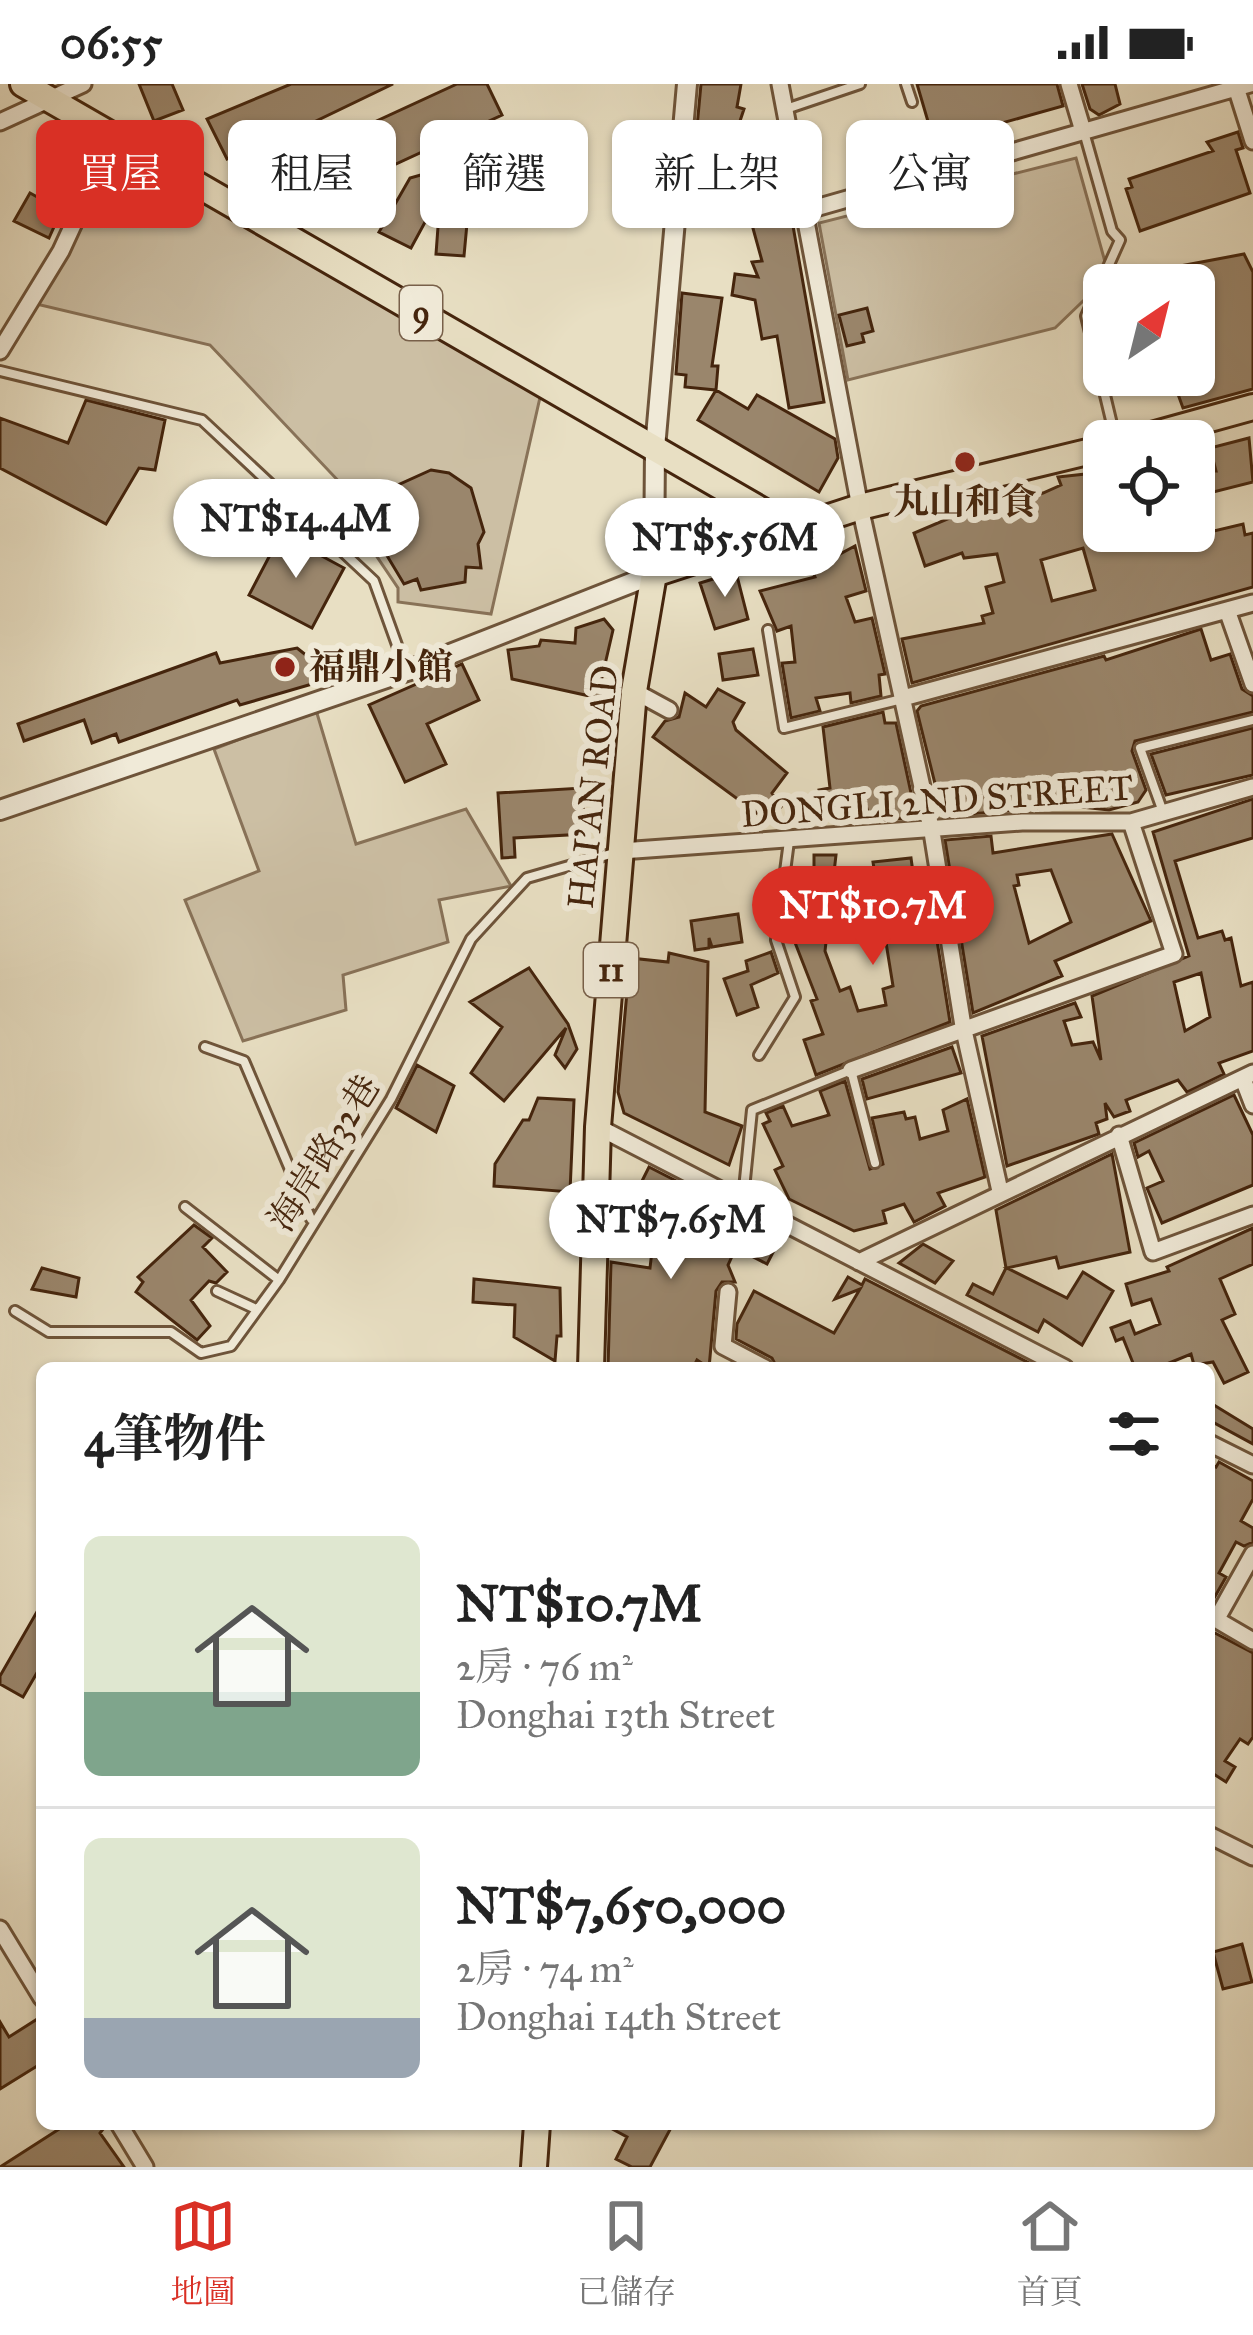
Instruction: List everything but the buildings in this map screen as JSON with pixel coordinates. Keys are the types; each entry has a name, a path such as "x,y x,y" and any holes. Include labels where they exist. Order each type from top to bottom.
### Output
{"main road":[{"name":"9","path":"23,84 86,120"},
{"name":"9","path":"204,188 794,529"},
{"path":"1206,420 1253,407"},
{"path":"654,574 860,507 1083,453"},
{"name":"HAI'AN ROAD","path":"591,1362 598,1127 634,691 654,574"},
{"path":"534,2167 537,2130"}],"street":[{"path":"0,122 83,84"},
{"path":"0,810 406,671 654,574 656,448 687,84"},
{"path":"780,84 786,120"},
{"path":"1070,84 1083,131"},
{"path":"822,206 1240,85 1253,141"},
{"path":"0,351 72,228"},
{"path":"808,228 860,507 932,832 962,1026 1000,1191"},
{"path":"903,698 1253,603"},
{"path":"1227,610 1253,684"},
{"path":"634,691 669,710"},
{"name":"DONGLI 2ND STREET","path":"621,851 1022,822 1132,822 1253,787"},
{"path":"851,1070 962,1026 1174,954 1132,822"},
{"path":"859,1262 1248,1076 1253,1105"},
{"path":"598,1127 1049,1362"},
{"path":"1119,1135 1153,1252 1253,1215"},
{"path":"728,1292 723,1346 754,1362"},
{"path":"1215,1446 1253,1465"},
{"path":"1215,1613 1253,1554"},
{"path":"1215,1620 1253,1641"},
{"path":"1215,1838 1253,1857"},
{"path":"0,1929 36,1988"},
{"path":"122,2130 142,2166"}],"lane":[{"path":"784,109 860,84"},
{"path":"907,84 911,102"},
{"path":"1083,131 1112,231 1120,240 1086,316 1111,420"},
{"path":"0,370 202,420 374,581 406,671"},
{"path":"768,630 784,728 903,698"},
{"path":"1164,813 1140,748 1253,720"},
{"path":"759,1055 795,997 776,940 789,841"},
{"name":"海岸路32巷","path":"15,1311 49,1332 171,1332 201,1353 231,1346 279,1280 391,1099 471,939 527,878 621,851"},
{"path":"205,1047 244,1061 312,1220"},
{"path":"743,1202 752,1110 851,1070 875,1162"},
{"path":"185,1208 279,1280"},
{"path":"217,1291 256,1309"}],"shaded area":[{"path":"1076,158 1106,264 1083,264 1083,301 1055,328 848,380 822,222 846,216 846,228 1014,228 1014,174"},
{"path":"204,203 228,217 228,228 248,228 541,393 491,614 398,602 398,588 336,496 347,490 210,345 32,303 70,228 204,228"},
{"path":"316,710 356,844 466,809 511,886 439,900 448,942 343,975 346,1010 243,1041 185,900 259,871 214,749"}],"place":[{"name":"丸山和食","path":"965,462"},
{"name":"福鼎小館","path":"285,667"}]}
